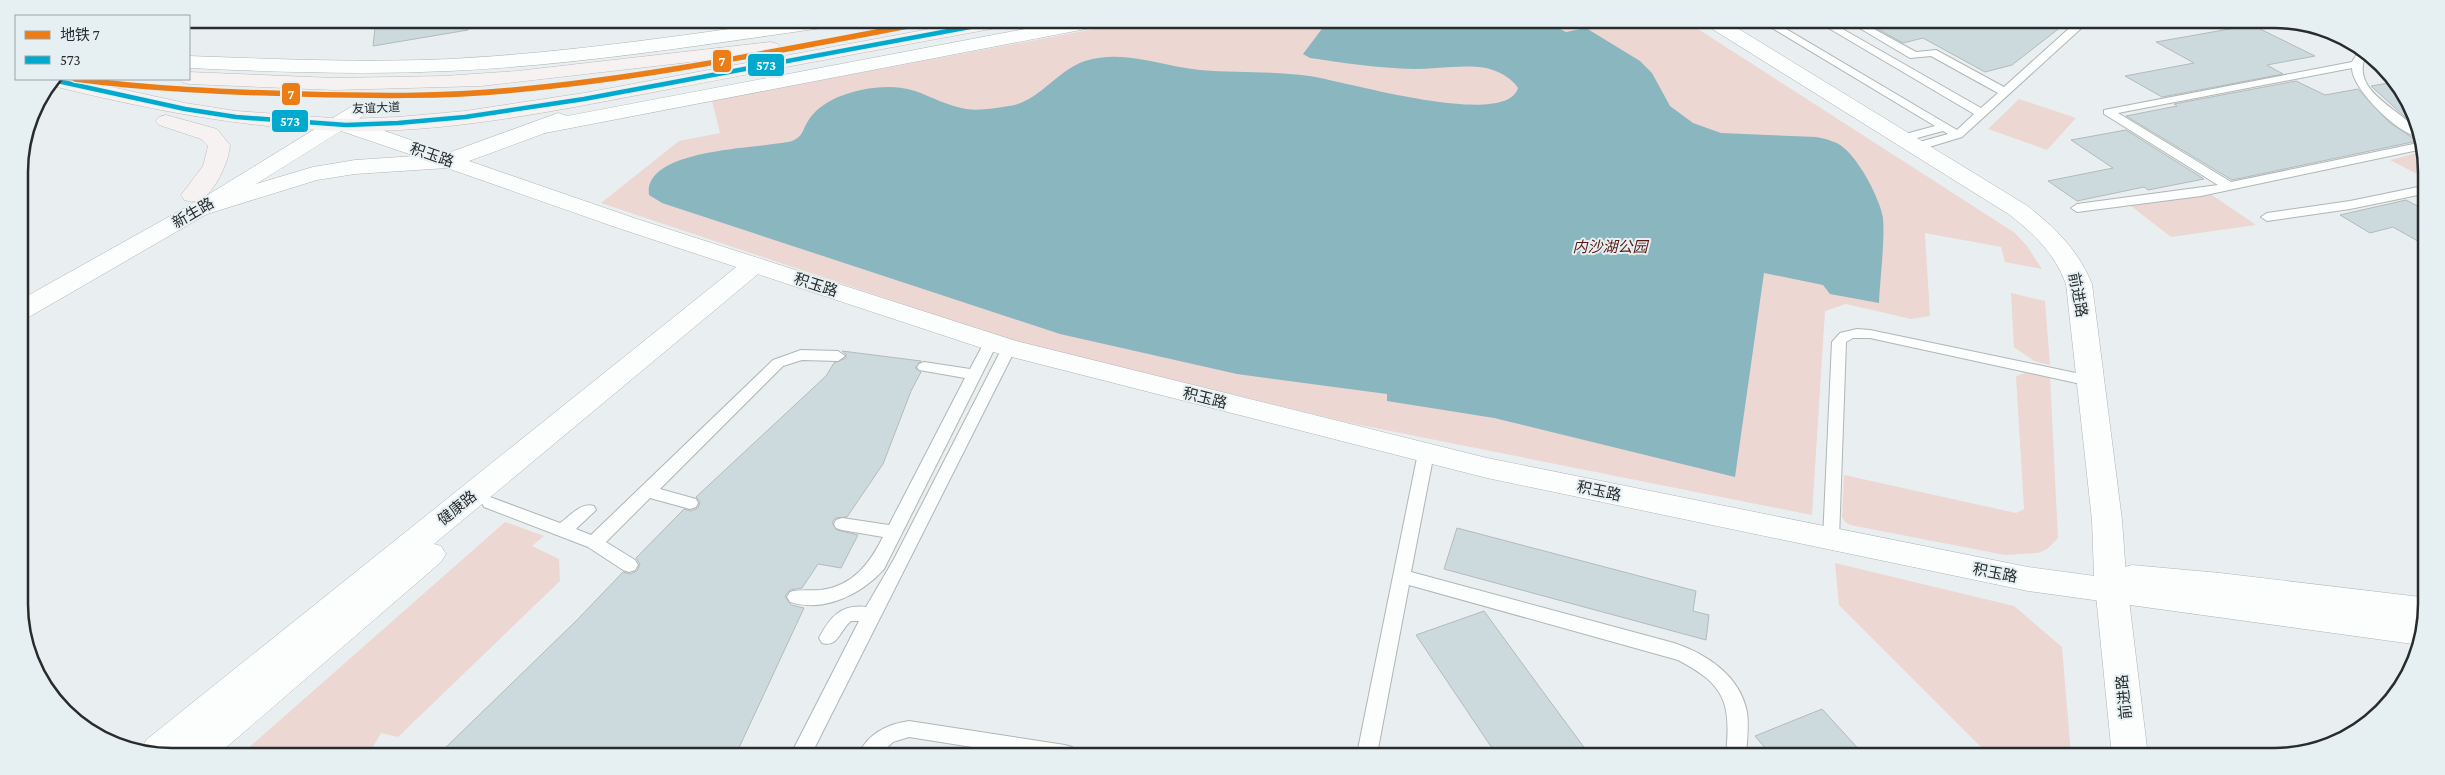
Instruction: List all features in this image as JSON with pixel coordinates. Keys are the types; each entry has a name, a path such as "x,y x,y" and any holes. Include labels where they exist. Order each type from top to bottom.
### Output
{"main road":[{"path":"190,62 343,68 460,65 583,54 784,27"},
{"name":"友谊大道","path":"344,117 548,92 893,27"},
{"name":"友谊大道","path":"125,80 180,93 247,105 344,117 465,117 584,100 970,27"},
{"path":"197,202 313,174 355,167 447,161 543,127 1065,27"},
{"name":"前进路","path":"1724,27 2018,210 2045,232 2062,250 2074,270 2079,284 2107,520 2103,585 2129,747"},
{"path":"190,78 356,86 422,83 521,76 697,54 780,48"},
{"path":"59,81 185,110 236,117 310,123"},
{"path":"48,97 170,122 213,137 219,145 217,161 207,178 197,202"},
{"path":"543,127 572,110 584,100"},
{"name":"新生路","path":"28,287 197,202 310,123 344,117"},
{"name":"新生路","path":"28,306 197,202 344,117"},
{"name":"积玉路","path":"344,117 447,161 762,268 1000,345 1426,453 1487,468 1986,571 2103,585 2415,631"},
{"name":"健康路","path":"200,748 490,504 762,268"},
{"name":"健康路","path":"164,747 762,268"},
{"name":"积玉路","path":"2103,585 2220,584 2417,610"}],"lane":[{"path":"1778,27 1958,135"},
{"path":"1833,27 1982,114"},
{"path":"1863,27 1914,56 1932,52 2006,93"},
{"path":"1909,143 1958,135 2079,27"},
{"path":"2360,57 2357,64 2358,80 2364,89 2380,104 2411,127"},
{"path":"2229,186 2108,112 2357,64"},
{"path":"1909,143 1944,127"},
{"path":"2077,208 2229,186 2415,148"},
{"path":"2266,217 2357,204 2418,191"},
{"path":"1831,539 1839,342 1845,336 1852,333 1870,334 2090,381"},
{"path":"796,597 818,598 830,596 858,585 878,564 974,374 1000,345"},
{"path":"804,748 871,616 902,561 1000,345"},
{"path":"594,543 778,363 790,358 811,354 838,356"},
{"path":"924,367 974,374"},
{"path":"1368,747 1426,453"},
{"path":"647,491 690,503"},
{"path":"490,504 594,543 630,565"},
{"path":"562,531 588,510"},
{"path":"842,524 894,532"},
{"path":"1402,576 1674,650 1693,657 1719,678 1732,699 1737,710 1736,747"},
{"path":"828,638 838,621 846,615 856,613 871,616"},
{"path":"873,748 881,738 896,731 909,729 1029,748"}],"green space":[{"name":"内沙湖公园","path":"1104,27 1695,27 2015,233 2027,246 2042,269 2005,262 2001,247 1925,233 1930,316 1911,319 1846,304 1825,311 1812,515 1350,423 1017,342 601,203 679,141 720,133 712,101"},
{"path":"2019,99 2076,118 2047,150 1988,129"},
{"path":"2416,153 2418,174 2390,160"},
{"path":"2212,195 2256,225 2171,237 2131,206"},
{"path":"2011,293 2045,301 2050,365 2034,361 2014,347"},
{"path":"2026,373 2050,377 2058,538 2047,549 2038,553 2005,555 1850,525 1845,522 1842,517 1844,475 2016,513 2024,509 2016,376"},
{"path":"505,522 544,536 532,546 559,559 560,581 398,737 381,733 372,748 248,748"},
{"path":"1835,563 2014,606 2062,647 2070,747 1981,747 1839,605"}],"water":[{"name":"内沙湖公园","path":"1323,27 1556,27 1566,32 1586,28 1640,61 1652,73 1670,106 1693,123 1721,133 1816,137 1838,144 1844,148 1868,181 1878,201 1883,218 1879,303 1830,294 1823,285 1764,273 1735,477 1494,418 1387,401 1387,394 1237,374 1060,334 662,203 649,195 652,179 665,167 684,159 707,153 792,141 801,135 808,121 818,109 830,101 847,94 866,89 896,87 915,91 959,108 971,110 998,108 1030,99 1075,65 1100,58 1142,59 1200,70 1282,73 1309,76 1386,93 1455,104 1485,104 1507,100 1518,88 1504,75 1486,68 1468,66 1413,69 1387,68 1310,58 1303,54"}],"building":[{"path":"375,27 468,27 468,30 373,46"},
{"path":"1874,27 2061,27 2012,65 1985,72 1923,38 1903,43"},
{"path":"2241,27 2256,27 2315,56 2267,65 2283,74 2162,97 2125,76 2194,63 2156,42"},
{"path":"2296,81 2325,95 2358,89 2389,122 2414,138 2415,142 2232,180 2126,116 2177,106 2174,104"},
{"path":"2387,83 2403,108 2408,119 2371,86"},
{"path":"2126,130 2204,179 2148,190 2144,187 2077,201 2048,181 2113,168 2071,140"},
{"path":"2406,200 2418,206 2418,241 2393,227 2370,233 2340,215"},
{"path":"842,351 921,361 915,368 921,372 911,391 883,464 847,517 835,518 832,523 837,530 858,535 841,568 818,564 802,588 790,590 785,596 791,605 804,608 739,748 445,748 577,620 623,572 630,574 637,571 640,564 636,558 684,509 691,511 698,508 700,502 696,497 826,376 834,363 846,358 846,354"},
{"path":"1457,528 1696,591 1693,611 1709,615 1706,640 1444,569"},
{"path":"1484,611 1584,747 1492,747 1416,635"},
{"path":"1822,709 1857,747 1764,747 1755,736"}],"metro line":[{"name":"7","path":"82,80 158,88 241,93 433,95 487,92 567,84 673,69 904,27"}],"transit line":[{"name":"573","path":"60,81 185,109 236,117 346,125 398,123 465,117 584,99 970,27"}]}
